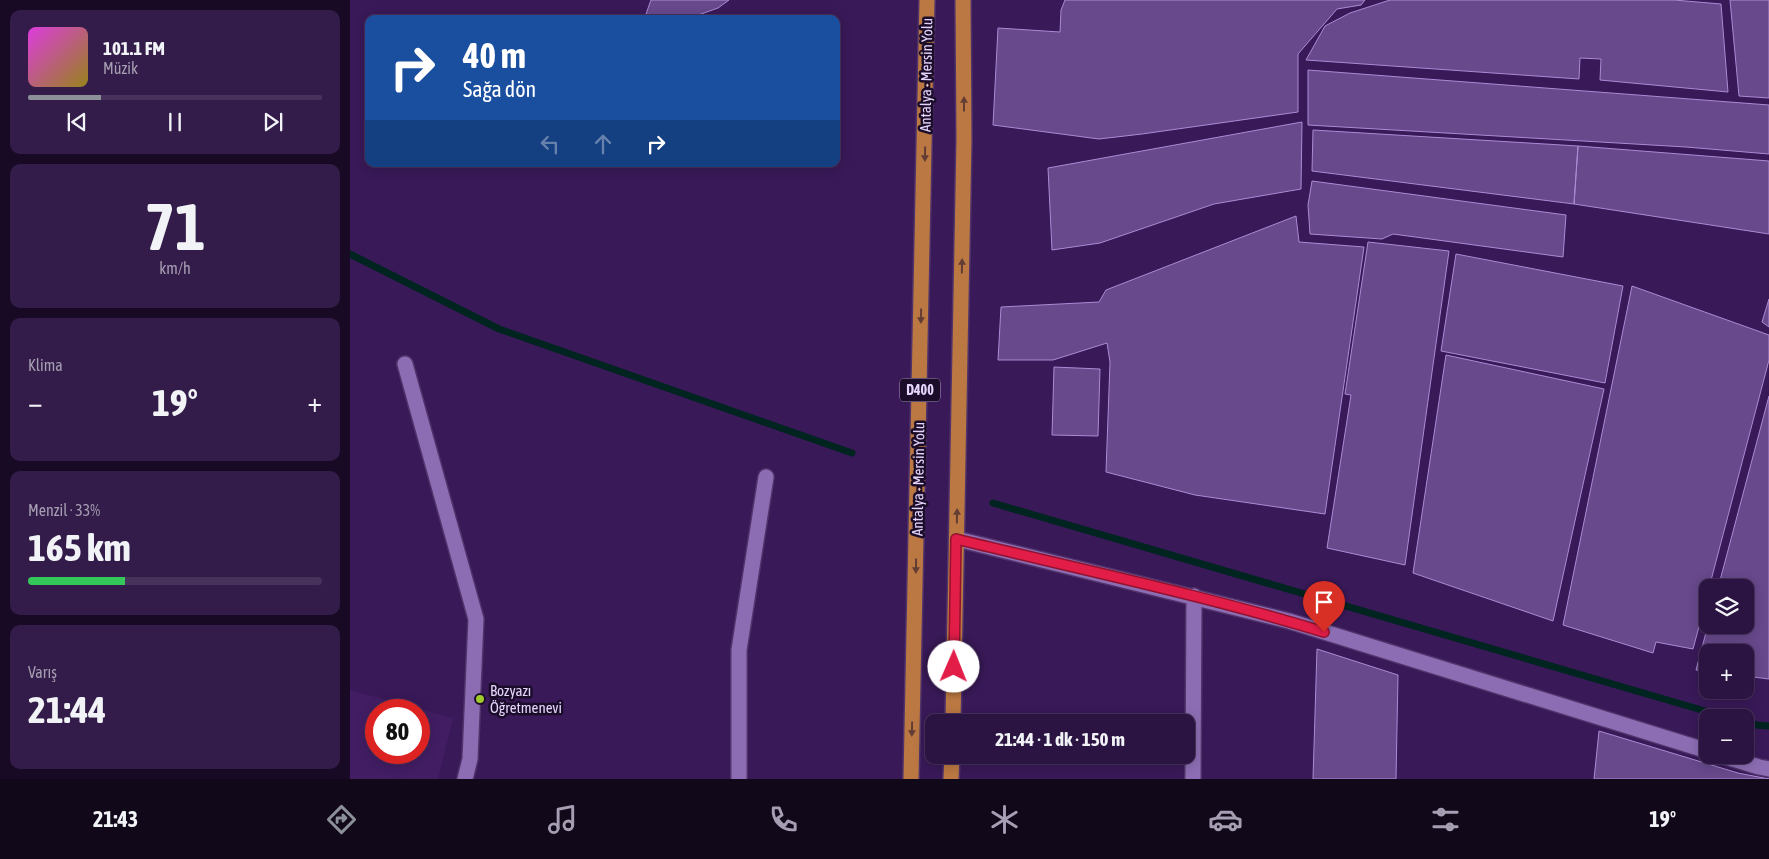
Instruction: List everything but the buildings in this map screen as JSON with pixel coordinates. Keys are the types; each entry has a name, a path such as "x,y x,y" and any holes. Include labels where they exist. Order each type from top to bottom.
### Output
{"highway":[{"name":"Antalya - Mersin Yolu","path":"911,779 927,0"},
{"name":"D400","path":"953,714 964,139 963,0"},
{"path":"952,764 952,779"}],"street":[{"path":"405,364 476,619 470,759 465,779"},
{"path":"739,779 739,650 766,477"},
{"path":"956,539 1194,596 1289,621 1699,748"},
{"path":"1193,779 1194,596"},
{"path":"1747,764 1759,768 1769,768"}],"shaded area":[{"path":"350,690 383,699 365,699 365,764 430,764 430,712 453,718 438,779 350,779"}],"waterway":[{"path":"350,254 499,329 852,453"},
{"path":"993,503 1699,709"},
{"path":"1754,724 1769,726"}],"place":[{"name":"Bozyazı Öğretmenevi","path":"480,699"}],"route":[{"path":"954,667 956,539 1194,596 1324,632"}]}
